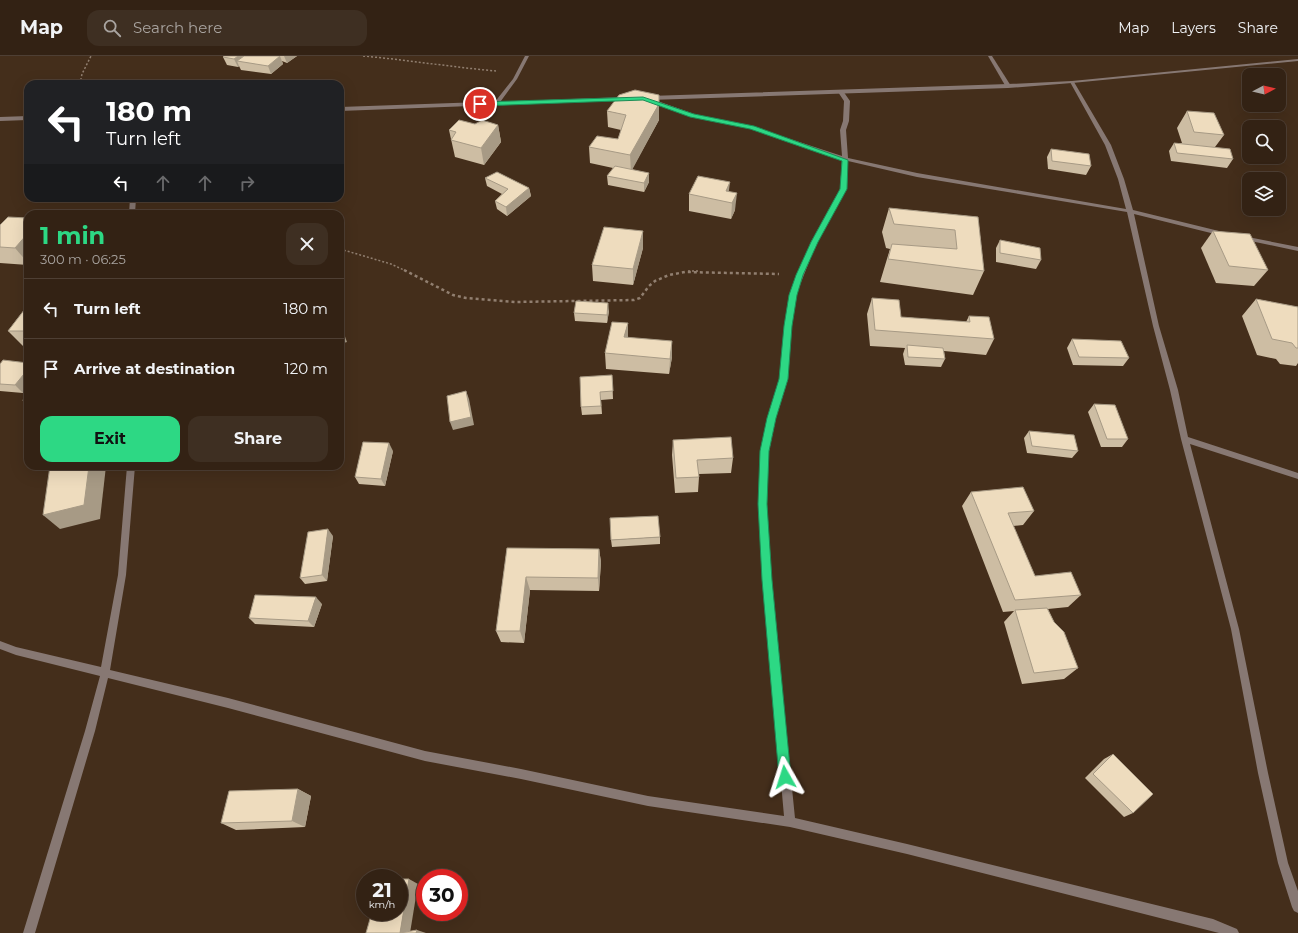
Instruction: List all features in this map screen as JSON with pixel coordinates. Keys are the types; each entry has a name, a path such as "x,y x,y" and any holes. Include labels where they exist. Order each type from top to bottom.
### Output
{"street":[{"path":"496,104 518,73 527,56"},
{"path":"990,56 1008,86"},
{"path":"1229,235 1130,211 924,176 845,160 752,128 693,115 643,98 1008,86 1072,82 1298,60"},
{"path":"1072,82 1108,145 1121,179 1130,211 1156,326 1174,390 1185,438 1235,629 1262,773 1283,863 1298,907"},
{"path":"790,822 767,580 762,504 765,451 772,418 784,379 788,326 793,295 800,275 821,229 843,189 845,160 843,130 846,121 847,101 841,92"},
{"path":"344,109 636,99"},
{"path":"0,119 24,118"},
{"path":"1236,237 1298,249"},
{"path":"1185,438 1298,476"},
{"path":"29,933 106,673 122,574 131,470"},
{"path":"0,645 16,651 228,703 425,756 648,800 790,822 907,849 1213,925 1233,933"}],"path":[{"path":"81,80 82,74 91,56"},
{"path":"363,56 414,61 447,67 518,73"},
{"path":"344,250 391,264 453,295 504,302 634,300 642,298 650,285 665,277 690,271 800,275"}],"building":[{"path":"238,56 234,59 223,57"},
{"path":"244,56 280,56 268,66 237,61"},
{"path":"635,90 659,95 659,104 630,155 589,147 597,136 618,139 626,115 607,111 619,95"},
{"path":"1187,111 1214,113 1224,135 1194,132"},
{"path":"459,120 475,124 482,120 498,125 481,148 451,140 456,132 449,130"},
{"path":"1174,143 1230,149 1233,159 1177,153"},
{"path":"1051,149 1089,154 1091,166 1052,161"},
{"path":"615,166 649,173 644,183 607,176"},
{"path":"497,172 529,188 506,207 495,201 508,189 485,178"},
{"path":"698,176 730,182 726,191 737,193 732,203 689,194"},
{"path":"889,208 978,217 984,271 888,259 892,244 957,249 955,230 894,224"},
{"path":"8,217 24,218 24,238 15,248 0,247 0,225"},
{"path":"604,227 643,231 633,269 592,265"},
{"path":"1213,231 1250,234 1268,270 1229,266"},
{"path":"1000,240 1040,248 1041,260 1000,253"},
{"path":"872,298 899,300 901,317 970,322 969,316 989,317 994,339 875,330"},
{"path":"1256,299 1298,307 1298,348 1296,348 1292,343 1272,339"},
{"path":"576,301 608,303 607,315 574,313"},
{"path":"24,310 24,331 8,331"},
{"path":"612,322 628,323 624,337 672,341 670,359 605,353"},
{"path":"1072,339 1121,341 1129,358 1079,357"},
{"path":"907,345 943,348 945,359 908,357"},
{"path":"3,360 24,363 24,374 15,385 0,384 0,364"},
{"path":"612,375 613,391 600,392 601,406 581,407 580,377"},
{"path":"466,391 471,417 450,422 447,396"},
{"path":"1094,404 1115,405 1128,439 1107,439"},
{"path":"1029,431 1074,435 1078,451 1032,446"},
{"path":"731,437 733,458 697,460 699,477 676,478 673,440"},
{"path":"363,442 389,443 381,479 355,477"},
{"path":"49,470 88,470 84,505 43,515"},
{"path":"1023,487 1034,511 1008,513 1035,576 1071,572 1081,595 1015,600 971,492"},
{"path":"658,516 660,537 611,540 610,518"},
{"path":"328,529 322,575 300,578 308,532"},
{"path":"507,548 599,549 598,578 526,577 520,631 496,631"},
{"path":"255,595 316,597 308,621 249,618"},
{"path":"1047,608 1054,622 1064,632 1078,668 1034,673 1015,610"},
{"path":"1113,754 1153,794 1133,813 1093,774"},
{"path":"298,789 292,821 221,823 229,791"},
{"path":"369,921 402,921 400,933 366,933"},
{"path":"417,930 416,933 400,933"}],"route":[{"path":"480,104 643,98 682,112 752,128 845,160 845,178 843,189 814,242 793,295 788,326 784,379 772,418 765,451 762,504 767,580 785,777"}]}
